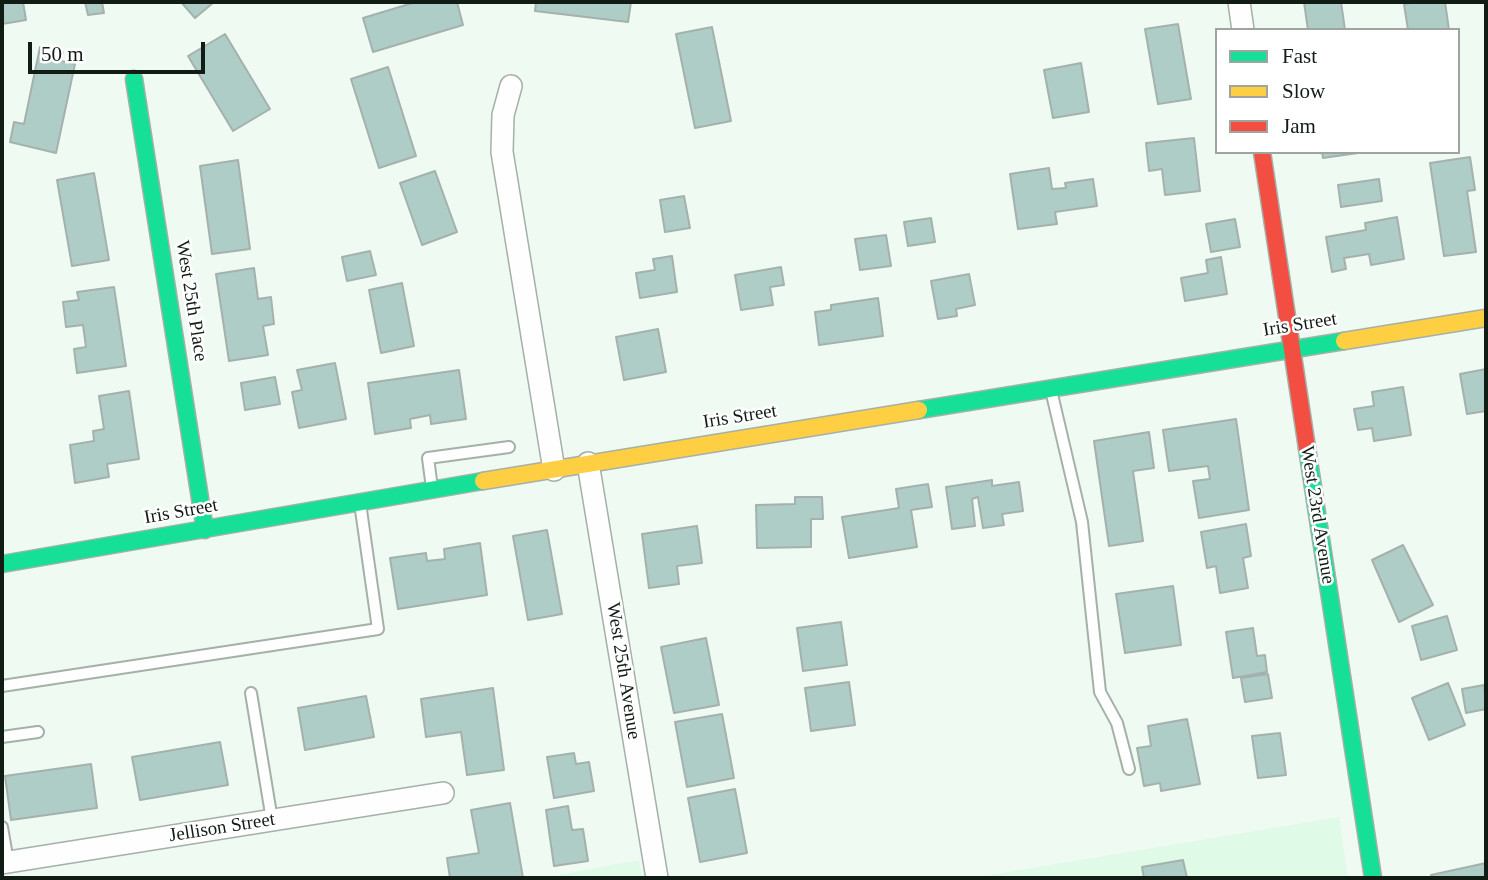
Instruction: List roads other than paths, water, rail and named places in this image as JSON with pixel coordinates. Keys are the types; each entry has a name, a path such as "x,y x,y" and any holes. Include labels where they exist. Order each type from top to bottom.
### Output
{"street":[{"path":"1239,2 1243,28"},
{"name":"West 25th Place","path":"134,79 205,530"},
{"path":"511,86 503,115 502,152 554,470"},
{"name":"West 23rd Avenue","path":"1262,154 1373,878"},
{"name":"Iris Street","path":"2,564 588,463 1486,318"},
{"name":"West 25th Avenue","path":"588,463 657,878"},
{"name":"Jellison Street","path":"5,863 443,793"}],"lane":[{"path":"1050,387 1082,522 1100,692 1116,723 1129,769"},
{"path":"433,491 428,458 509,447"},
{"path":"2,686 378,629 360,503"},
{"path":"251,693 272,820"},
{"path":"2,737 38,732"},
{"path":"2,827 5,863"}]}
